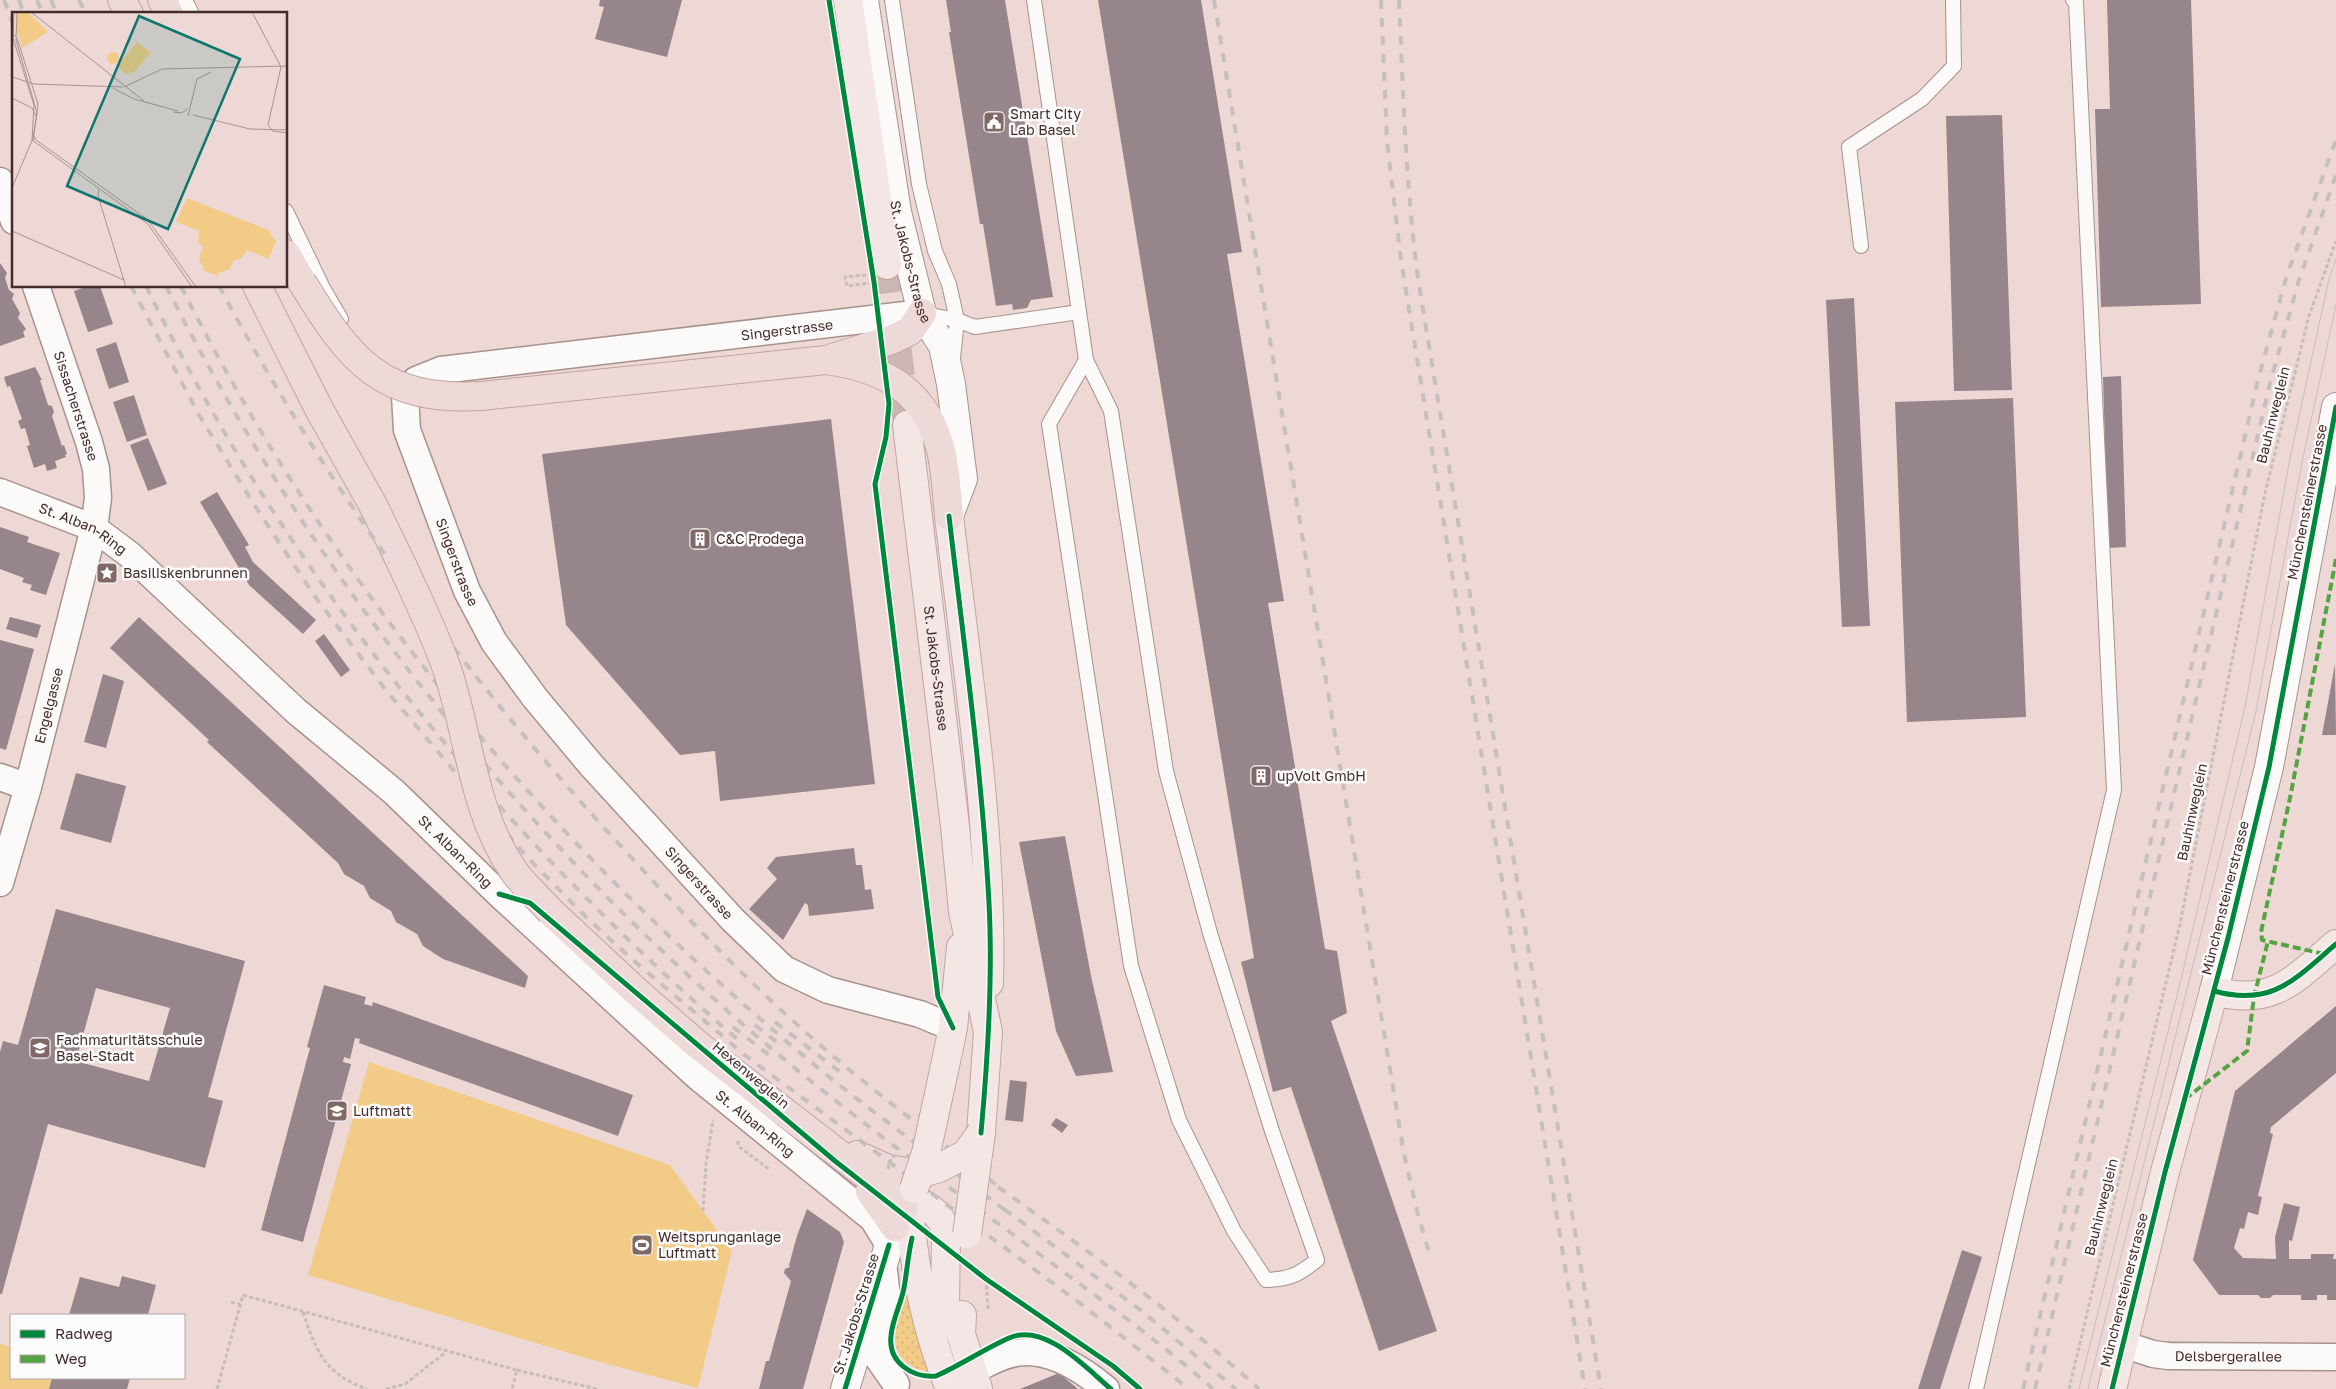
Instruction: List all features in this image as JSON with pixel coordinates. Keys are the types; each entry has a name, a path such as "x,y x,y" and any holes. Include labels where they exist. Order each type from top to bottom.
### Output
{"highway":[{"path":"122,0 128,12"},
{"path":"162,0 168,12"},
{"path":"288,257 322,314 367,368 385,380 421,394 439,396 481,396 826,360 891,340 910,331 922,313"},
{"path":"258,288 319,409 373,505 429,624 448,674 488,819 496,840 514,871 551,912 637,992 698,1045 783,1111 883,1177 902,1215"},
{"path":"826,360 852,363 882,374 903,388 920,405 934,432 942,454 949,516"},
{"path":"783,1111 866,1187 902,1215"},
{"path":"883,1177 902,1215"}],"main road":[{"name":"St. Jakobs-Strasse","path":"848,0 875,275"},
{"name":"St. Jakobs-Strasse","path":"864,0 898,212 922,313 943,346 951,384 963,479 949,516"},
{"name":"Münchensteinerstrasse","path":"2112,1389 2183,1101 2214,991 2269,768 2336,407"},
{"name":"St. Jakobs-Strasse","path":"907,425 955,826 963,911 988,1032 981,1133 967,1234 962,1334"},
{"path":"949,516 976,748 989,903 988,1032"},
{"name":"St. Jakobs-Strasse","path":"845,1389 902,1215 942,1080 953,1028 959,981 963,911"},
{"path":"2214,991 2233,996 2254,997 2266,994 2298,976 2336,944"},
{"path":"902,1215 940,1168 966,1154 981,1133"},
{"path":"902,1215 934,1209 942,1219 946,1230 946,1310 962,1334 975,1380"},
{"path":"902,1215 910,1218 919,1289 947,1388"}],"street":[{"path":"0,181 12,215"},
{"name":"Sissacherstrasse","path":"37,288 94,460 98,498 94,528"},
{"name":"Singerstrasse","path":"922,313 441,370 416,380 405,396 408,430 467,591 479,617 494,642 535,698 592,766 733,920 784,969 828,990 920,1014 953,1028"},
{"name":"St. Alban-Ring","path":"0,492 94,528 130,555 296,711 394,792 499,894 698,1077 873,1219 902,1215"},
{"name":"Engelgasse","path":"0,883 28,787 94,528"},
{"path":"0,777 28,787"},
{"name":"St. Jakobs-Strasse","path":"894,1387 878,1358 876,1341 887,1297 902,1215"},
{"name":"Delsbergerallee","path":"2122,1344 2145,1352 2168,1356 2336,1357"},
{"path":"947,1388 975,1380 1016,1353 1046,1354 1092,1377 1106,1389"}],"lane":[{"path":"185,0 191,12"},
{"path":"892,0 919,184 934,251 950,284 957,320 951,384"},
{"path":"1034,0 1086,360 1111,411 1166,771 1210,933 1272,1131 1317,1260 1298,1275 1283,1280 1266,1280 1234,1231 1179,1120 1131,966 1049,424 1086,360"},
{"path":"1861,246 1849,147 1922,99 1954,66 1953,0"},
{"path":"1976,1389 2114,790 2076,2 2073,0"},
{"path":"288,215 323,288 363,358 382,385 405,396"},
{"path":"922,313 957,320 975,327 1079,312"}],"path":[{"path":"875,275 847,286 846,277 875,275"},
{"path":"703,1211 706,1164 714,1115"},
{"path":"979,1274 986,1279 988,1313"},
{"path":"218,1389 243,1295 447,1352 597,1389"},
{"path":"231,1302 240,1304"},
{"path":"303,1312 312,1341 327,1366 348,1382 367,1389"},
{"path":"386,1389 405,1384 447,1352"},
{"path":"512,1389 517,1370"}],"shaded area":[{"path":"369,1062 670,1165 732,1251 698,1388 596,1361 308,1275"},
{"path":"907,1289 936,1371 920,1370 910,1365 900,1356 896,1347 896,1328"},
{"path":"0,1344 10,1347 10,1379 52,1379 49,1389 0,1389"}],"building":[{"path":"600,0 682,0 667,57 595,39 604,7 599,6"},
{"path":"946,0 1005,0 1053,297 1031,300 1027,308 1013,310 1012,304 996,306 983,224 980,224 949,32 951,32"},
{"name":"upVolt GmbH","path":"1098,0 1201,0 1242,252 1227,254 1284,601 1268,603 1325,949 1337,951 1347,1013 1331,1021 1437,1331 1379,1351 1291,1087 1273,1092 1241,962 1254,958"},
{"path":"2107,0 2191,0 2201,304 2101,307 2095,109 2110,109"},
{"path":"2002,115 2012,390 1954,391 1946,116"},
{"path":"0,263 7,273 5,278 9,290 14,294 12,299 20,313 18,318 26,329 23,332 25,337 0,346"},
{"path":"82,288 101,288 113,324 88,332 74,291"},
{"path":"1854,298 1870,626 1842,627 1826,300"},
{"path":"116,342 129,382 109,389 96,349"},
{"path":"35,367 42,380 40,380 48,405 52,406 54,412 52,416 62,446 64,445 67,454 65,455 66,457 55,461 57,468 47,471 45,464 34,468 27,446 30,445 25,428 21,429 18,421 22,419 10,386 7,387 4,377"},
{"path":"2121,376 2126,547 2108,548 2103,377"},
{"path":"134,395 147,435 127,442 113,402"},
{"path":"2013,398 2026,717 1907,722 1895,402"},
{"name":"C&C Prodega","path":"831,419 875,784 720,801 715,751 680,755 566,625 542,454"},
{"path":"148,438 167,484 148,491 130,445"},
{"path":"217,492 249,545 245,547 253,562 316,620 303,634 249,585 200,502"},
{"path":"0,527 29,537 27,542 60,553 46,595 30,590 32,585 22,582 24,578 0,569"},
{"path":"10,617 41,625 37,638 6,629"},
{"path":"139,617 528,976 525,988 443,959 423,946 417,934 396,922 391,911 370,898 364,886 344,874 338,863 207,742 209,740 110,648"},
{"path":"324,634 350,670 341,677 315,641"},
{"path":"0,640 34,649 6,750 0,748"},
{"path":"2335,664 2336,735 2322,735"},
{"path":"103,674 124,681 106,748 84,742"},
{"path":"76,773 126,786 111,843 60,829"},
{"path":"1065,836 1091,976 1113,1072 1076,1076 1056,1031 1019,842"},
{"path":"854,848 856,865 862,865 865,890 871,889 874,909 809,916 808,905 805,903 783,940 749,909 777,879 767,868 776,857"},
{"name":"Fachmaturitätsschule Basel-Stadt","path":"56,909 245,961 208,1097 223,1101 205,1168 48,1124 2,1294 0,1294 0,1052 3,1041 18,1045","holes":["96,988 170,1008 149,1081 76,1061"]},
{"path":"324,985 366,997 364,1004 372,1006 373,1002 633,1095 618,1136 359,1043 360,1039 355,1038 350,1059 344,1057 343,1062 351,1064 303,1242 261,1230 310,1048 307,1047"},
{"path":"2336,1006 2336,1073 2271,1127 2270,1133 2273,1134 2258,1196 2262,1197 2258,1215 2248,1212 2244,1229 2240,1228 2234,1248 2243,1258 2276,1259 2275,1237 2284,1203 2300,1207 2292,1241 2289,1240 2289,1259 2311,1259 2311,1254 2334,1254 2333,1259 2336,1259 2336,1300 2327,1300 2327,1295 2317,1295 2317,1300 2301,1300 2301,1295 2273,1295 2270,1298 2261,1298 2258,1295 2219,1295 2193,1260 2235,1091"},
{"path":"1010,1080 1027,1082 1023,1122 1005,1120"},
{"path":"1056,1118 1068,1125 1062,1133 1051,1125"},
{"path":"807,1209 840,1232 844,1242 803,1389 759,1389 766,1361 769,1361 791,1281 784,1273 785,1269 790,1267 797,1236"},
{"path":"1962,1250 1982,1257 1940,1389 1918,1389"},
{"path":"122,1276 156,1285 148,1314 69,1314 80,1277 119,1287"},
{"path":"1059,1373 1078,1389 1020,1389"},
{"path":"52,1379 130,1379 127,1389 49,1389"}],"tunnel":[{"path":"887,265 907,425"}],"tram line":[{"path":"2079,1389 2182,975 2245,707 2290,458 2329,279 2336,259"},
{"path":"2088,1389 2256,711 2302,462 2336,305"}],"railway":[{"path":"4,0 12,21"},
{"path":"19,0 23,12"},
{"path":"37,0 42,12"},
{"path":"51,0 56,12"},
{"path":"79,0 85,12"},
{"path":"1214,0 1404,1154 1430,1256"},
{"path":"1381,0 1387,141 1401,260 1585,1389"},
{"path":"1399,0 1408,175 1418,279 1601,1389"},
{"path":"2023,1389 2258,380 2286,278 2336,140"},
{"path":"2035,1389 2270,383 2299,280 2336,175"},
{"path":"132,288 199,415 255,506 316,598 385,689 526,856 590,921 746,1056 1081,1304 1189,1389"},
{"path":"147,288 202,393 263,496 331,596 403,692 481,785 562,873 648,958 737,1039"},
{"path":"167,288 226,398 293,507 365,612 443,713 526,811 613,903 705,991 802,1074 861,1121 1129,1321 1213,1389"},
{"path":"182,288 242,399 310,509 383,614 463,715 547,812 636,904 730,992 828,1076 1009,1213"},
{"path":"220,288 262,363 308,438 406,584 459,655 571,791 695,925 786,1015 857,1076 1004,1191"},
{"path":"775,1022 843,1074"},
{"path":"755,1025 782,1046"},
{"path":"733,1027 773,1058"},
{"path":"998,1187 1165,1309 1259,1389"},
{"path":"1004,1209 1139,1309 1236,1389"}],"marked path":[{"path":"2324,954 2262,940 2261,932 2290,798 2336,559"},
{"path":"2185,1099 2247,1051 2254,997 2268,941"}],"cycle path":[{"path":"829,0 874,282 889,404 886,437 875,484 938,997 953,1028"},
{"path":"2112,1389 2165,1172 2228,938 2269,767 2336,407"},
{"path":"949,516 977,757 989,903 989,1018 981,1133"},
{"name":"Hexenweglein","path":"499,894 530,903 835,1161 986,1279 1113,1366 1140,1389"},
{"path":"2214,991 2234,995 2267,993 2294,979 2336,944"},
{"path":"912,1238 904,1288 891,1336 891,1346 894,1354 904,1367 919,1374 936,1376 1009,1338 1023,1335 1037,1336 1051,1342 1077,1359 1111,1389"},
{"path":"845,1389 889,1245"}],"place":[{"name":"Smart City Lab Basel","path":"994,122"},
{"name":"C&C Prodega","path":"700,539"},
{"name":"Basiliskenbrunnen","path":"107,573"},
{"name":"upVolt GmbH","path":"1261,776"},
{"name":"Fachmaturitätsschule Basel-Stadt","path":"40,1048"},
{"name":"Luftmatt","path":"337,1111"},
{"name":"Weitsprunganlage Luftmatt","path":"642,1245"}]}
